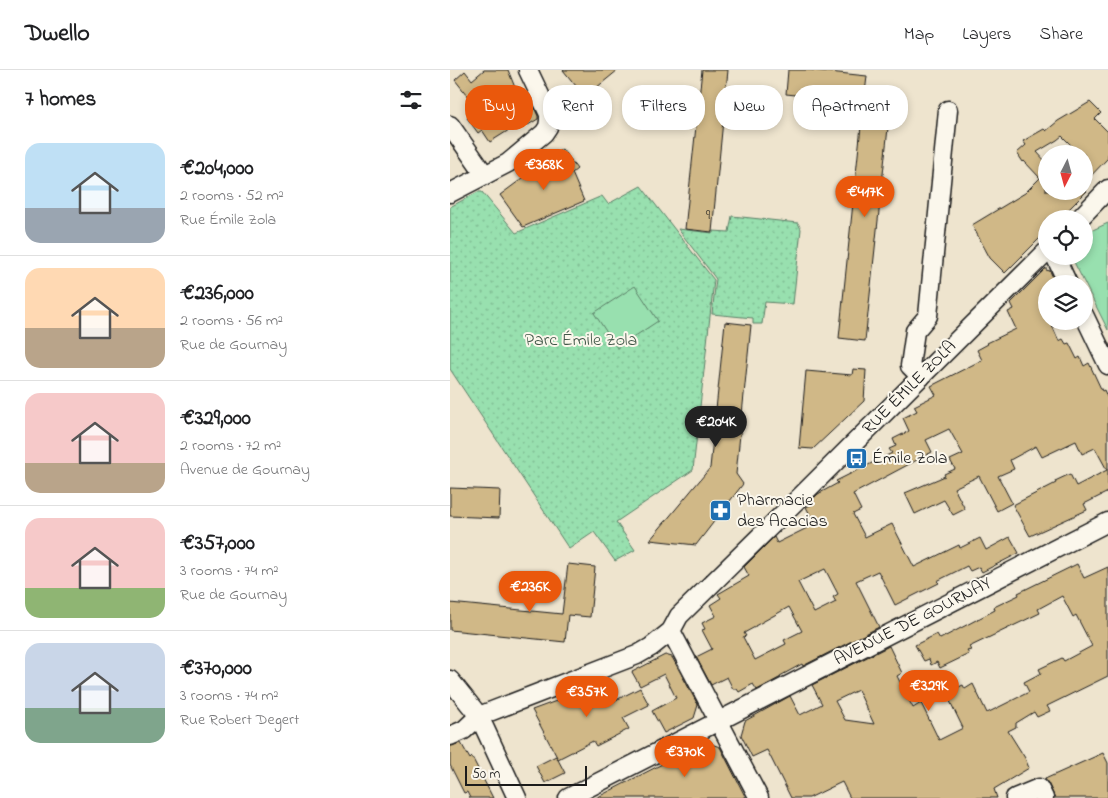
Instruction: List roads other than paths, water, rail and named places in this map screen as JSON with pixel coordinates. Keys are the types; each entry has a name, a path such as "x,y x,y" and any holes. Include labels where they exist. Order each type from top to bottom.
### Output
{"street":[{"path":"450,193 508,163 544,133 548,127 549,114 528,70"},
{"path":"921,377 910,366 915,331 928,316 948,110"},
{"path":"450,125 485,175"},
{"path":"1088,210 1108,189"},
{"name":"RUE ÉMILE ZOLA","path":"450,736 464,730 479,716 628,659 651,647 671,631 679,616 1038,260"},
{"path":"1091,330 1108,365"},
{"name":"AVENUE DE GOURNAY","path":"568,798 1108,522"},
{"path":"671,631 759,798"},
{"path":"450,680 479,716 517,798"},
{"path":"1015,798 1039,788 1044,798"}],"place":[{"name":"Émile Zola","path":"856,459"},
{"name":"Pharmacie des Acacias","path":"721,511"}],"park label":[{"name":"Parc Émile Zola","path":"581,341"}]}
